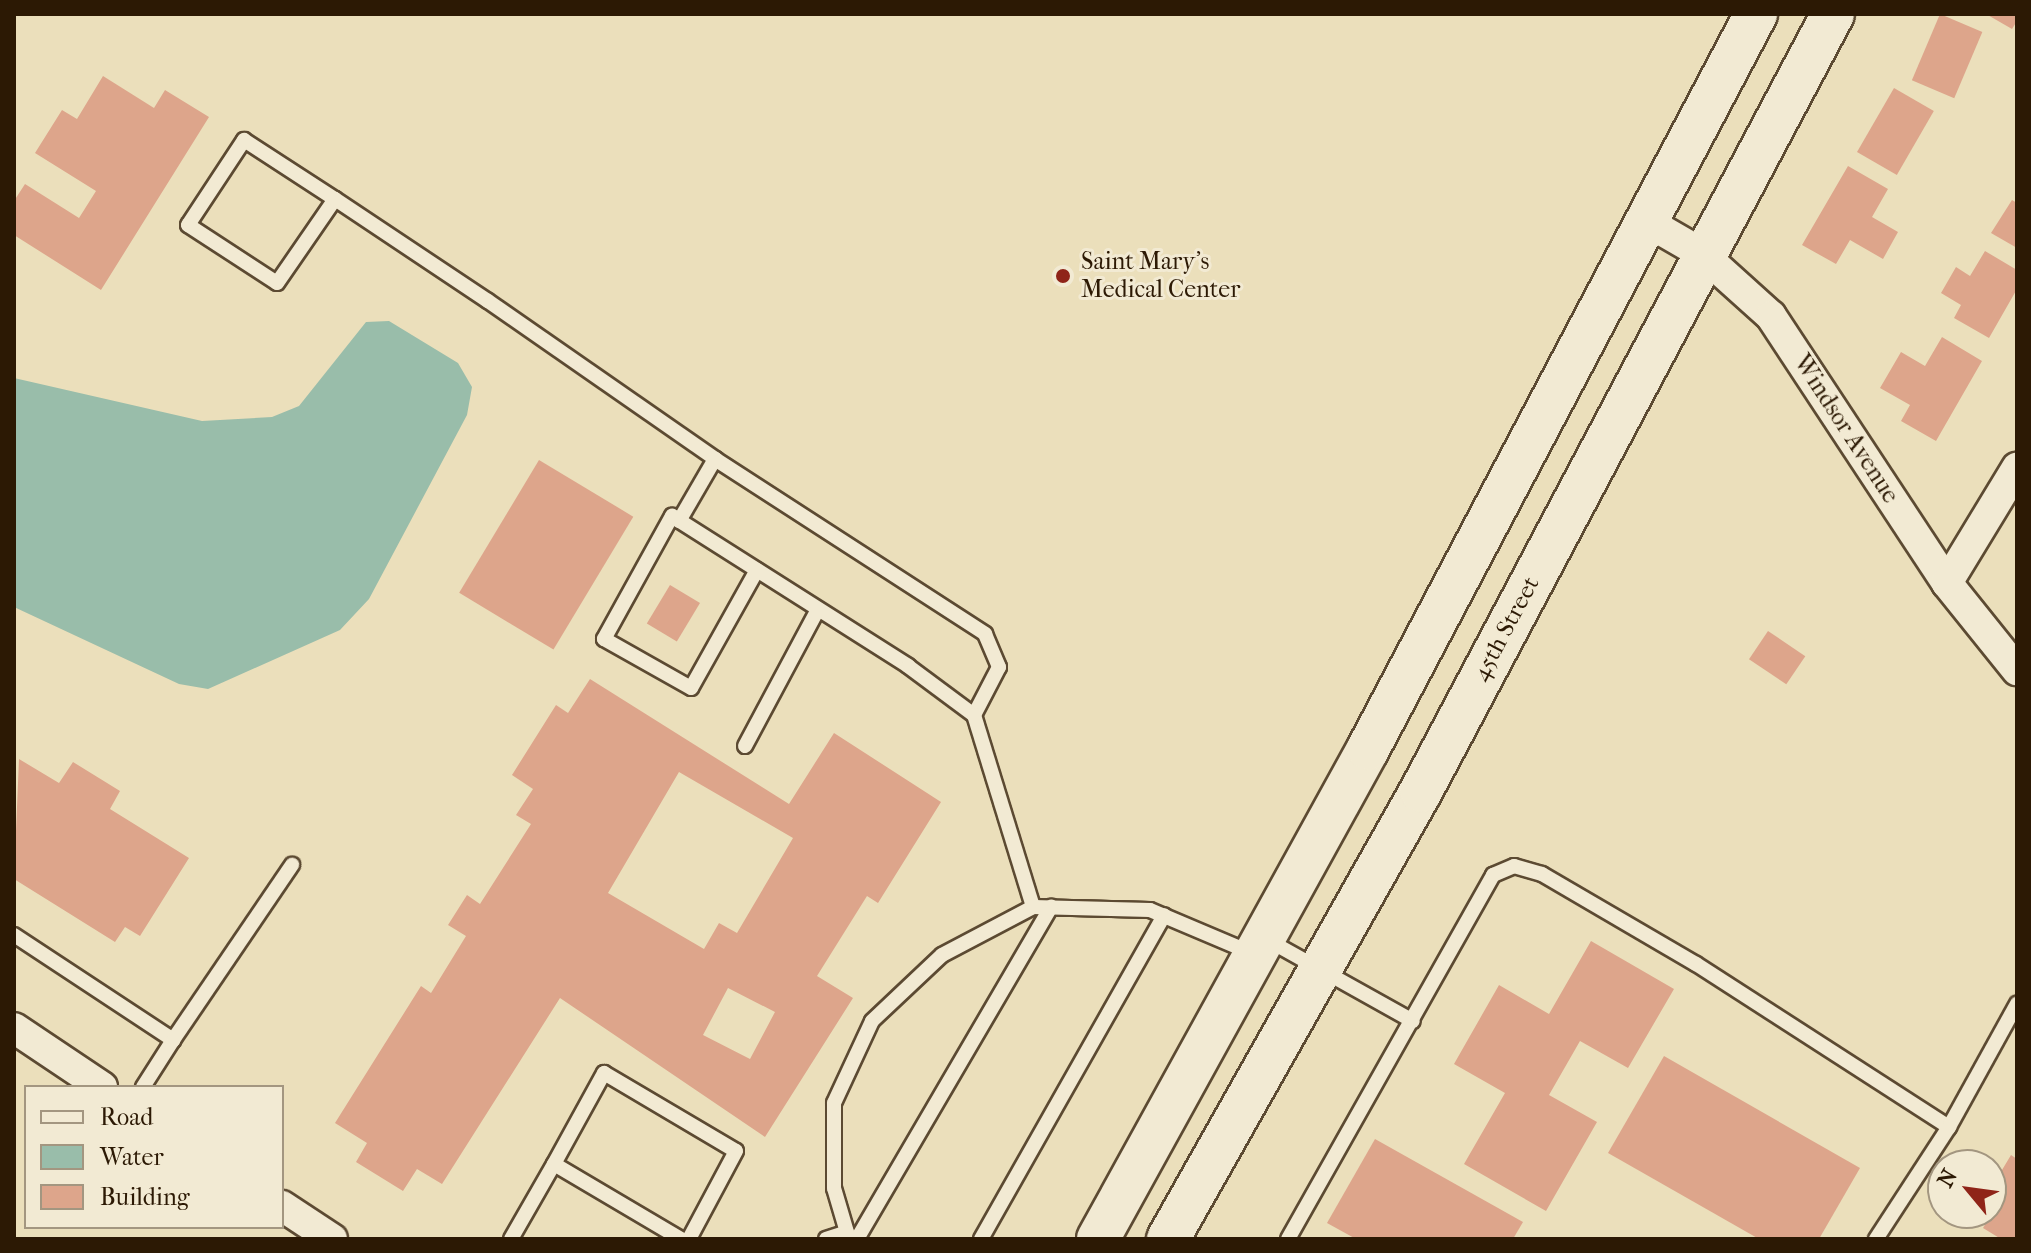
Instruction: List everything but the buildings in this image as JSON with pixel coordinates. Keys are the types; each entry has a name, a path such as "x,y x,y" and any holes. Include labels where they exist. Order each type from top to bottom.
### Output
{"main road":[{"path":"1098,1239 1259,946 1756,14"},
{"name":"45th Street","path":"1168,1239 1320,969 1701,253 1833,14"}],"street":[{"name":"Windsor Avenue","path":"1644,220 1701,253 1771,316 1947,583 2017,670"},
{"path":"1947,583 2017,468"},
{"path":"14,1028 99,1085"},
{"path":"284,1207 332,1239"}],"lane":[{"path":"335,199 277,283 188,225 244,140 335,199 715,459 985,634 999,667 974,715"},
{"path":"679,521 715,459"},
{"path":"757,570 691,688 604,639 672,516 679,521 757,570 818,609 974,715 1033,907"},
{"path":"745,746 818,609"},
{"path":"144,1085 292,865"},
{"path":"1288,1239 1493,875 1514,866 1542,874 1696,964 1949,1127"},
{"path":"851,1237 834,1188 834,1103 872,1021 942,955 1033,907 1164,915 1320,969 1413,1021"},
{"path":"851,1237 1051,907"},
{"path":"981,1239 1164,915"},
{"path":"14,935 173,1040"},
{"path":"1876,1239 1949,1127 2017,1004"},
{"path":"511,1239 604,1073 736,1151 689,1239"},
{"path":"554,1164 681,1239"},
{"path":"826,1239 851,1237"}],"water":[{"path":"389,321 458,363 472,387 467,415 369,599 340,630 208,689 179,684 14,607 14,378 202,421 272,417 299,406 366,322"}],"place":[{"name":"Saint Mary's Medical Center","path":"1063,276"}]}
